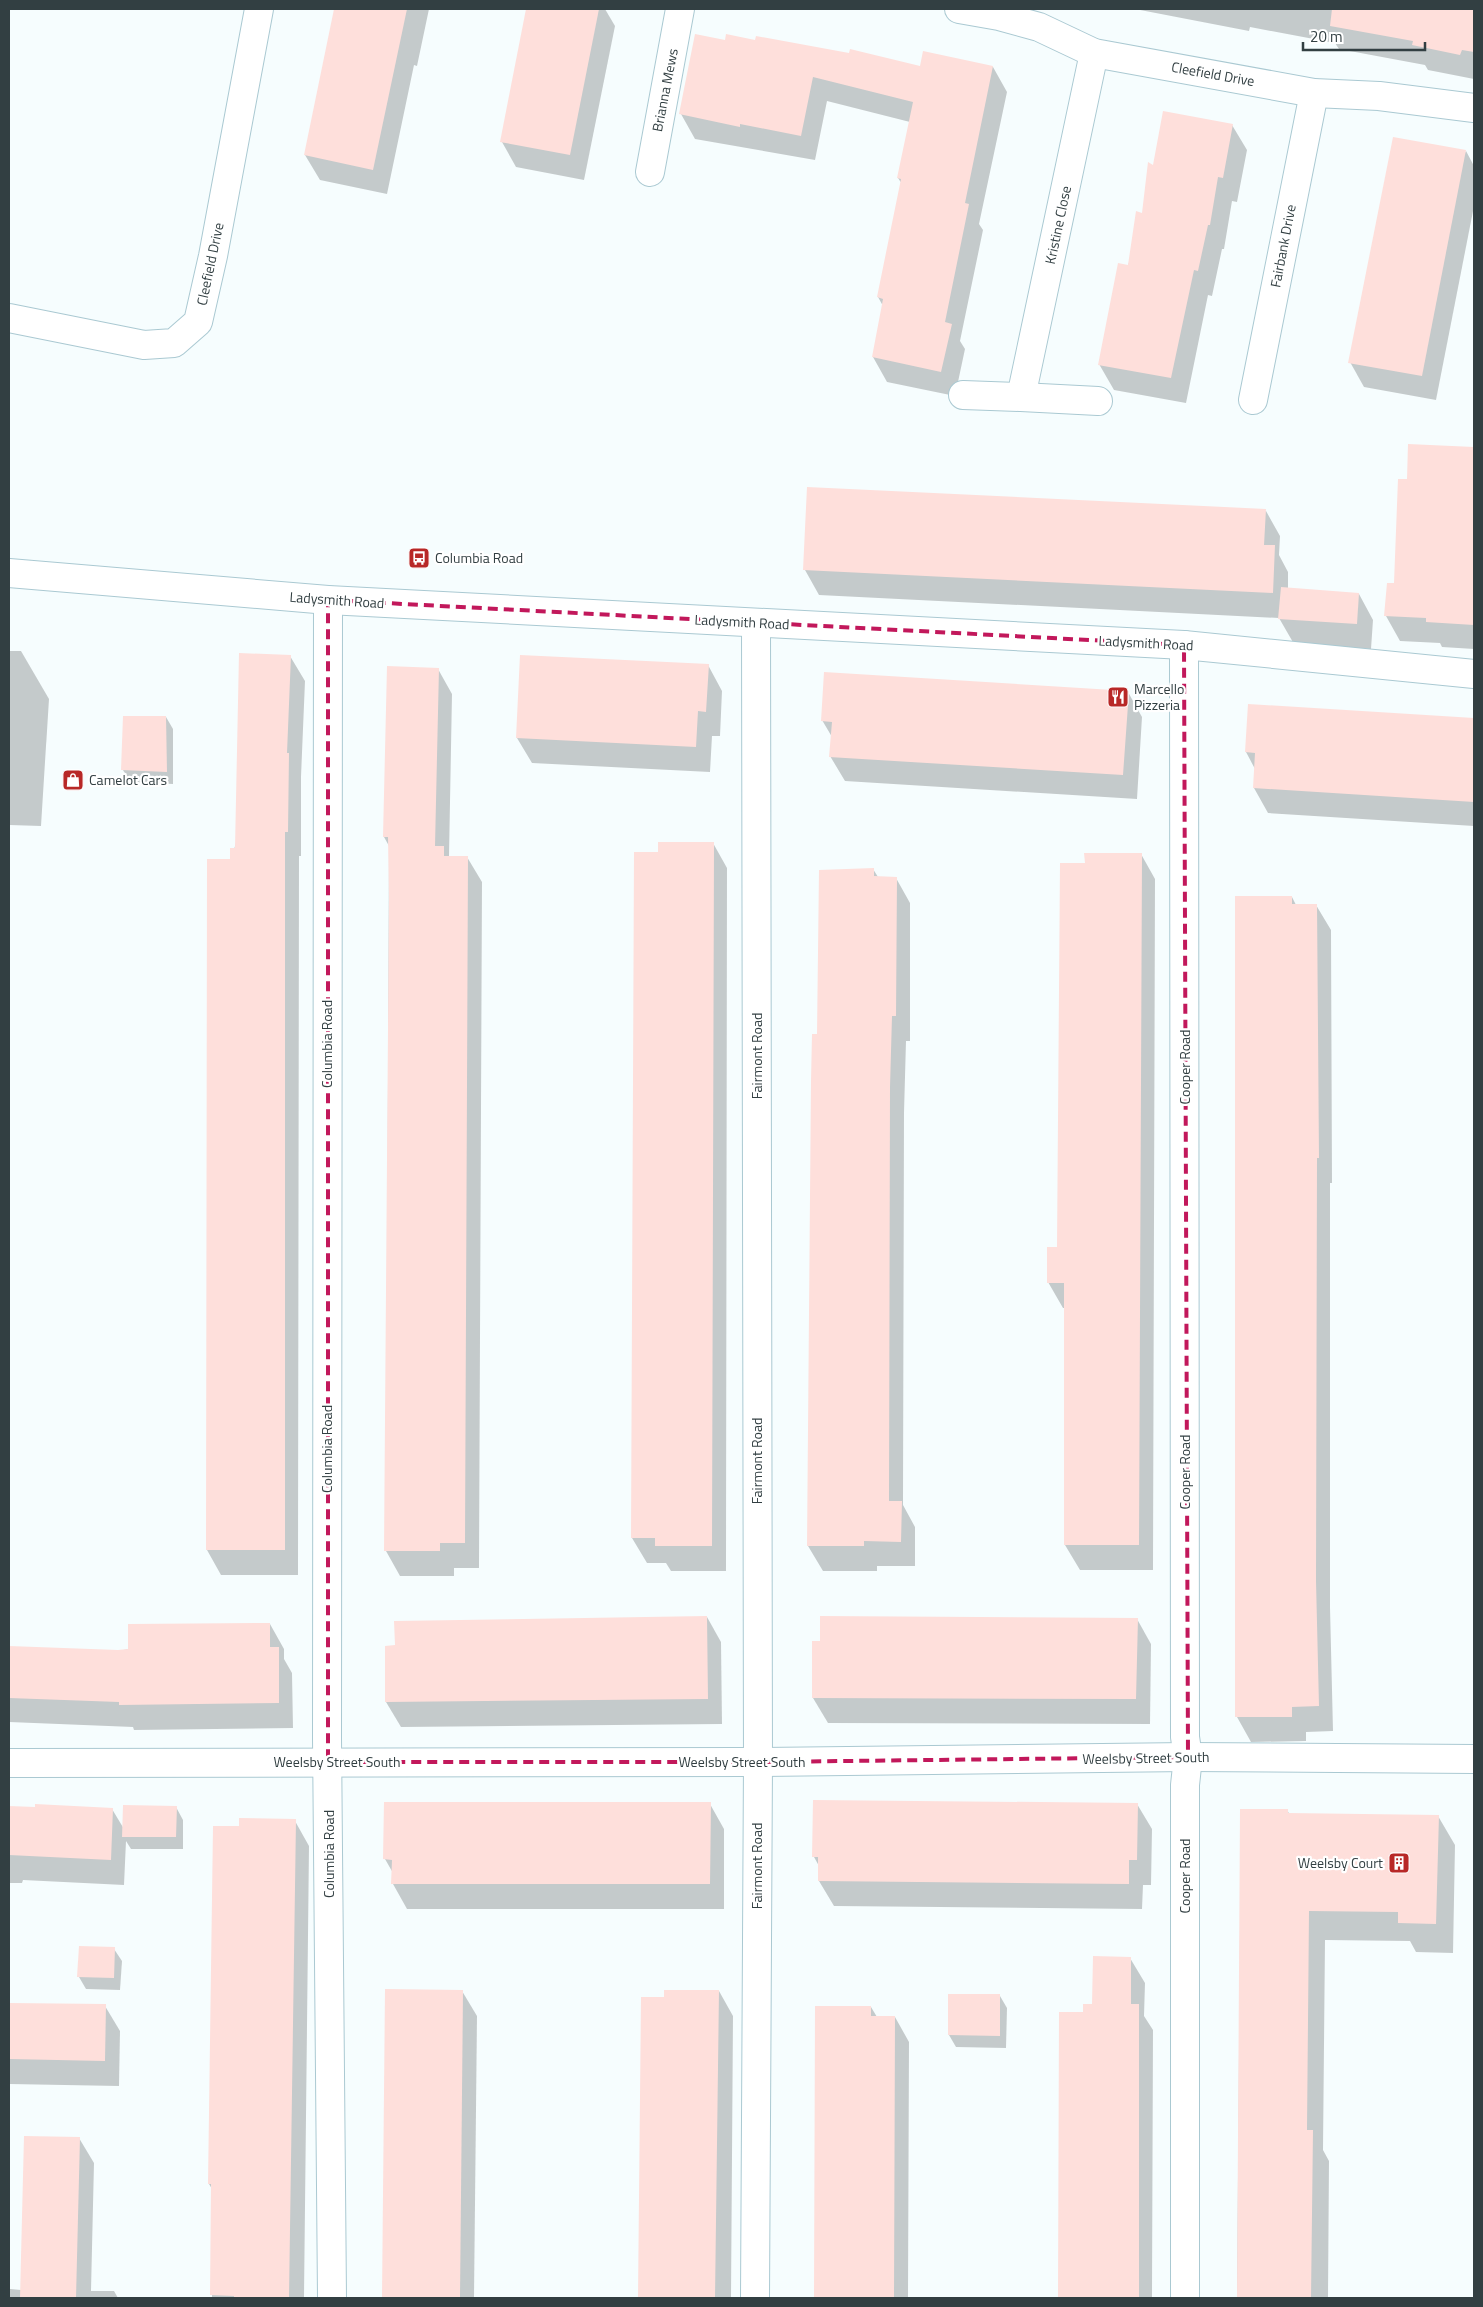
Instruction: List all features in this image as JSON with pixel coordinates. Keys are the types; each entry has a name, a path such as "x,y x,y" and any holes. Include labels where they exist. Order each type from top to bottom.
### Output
{"street":[{"name":"Cleefield Drive","path":"9,318 144,345 174,343 198,322 213,256 259,9"},
{"name":"Brianna Mews","path":"650,172 680,9"},
{"name":"Cleefield Drive","path":"959,9 999,16 1039,27 1094,53 1314,93 1379,96 1474,108"},
{"name":"Kristine Close","path":"1021,397 1094,53"},
{"name":"Fairbank Drive","path":"1252,400 1314,93"},
{"path":"963,395 1098,401"},
{"name":"Ladysmith Road","path":"9,573 328,600 1184,645 1474,674"},
{"name":"Columbia Road","path":"328,600 328,1762 332,2298"},
{"name":"Fairmont Road","path":"756,623 758,1762 756,2298"},
{"name":"Cooper Road","path":"1184,645 1185,1737 1188,1757 1185,1785 1185,2298"},
{"name":"Weelsby Street South","path":"9,1763 758,1762 1188,1757 1474,1759"}],"highlighted area":[{"path":"328,600 1184,645 1188,1757 758,1762 328,1762"}],"building":[{"path":"334,9 407,9 373,170 304,155"},
{"path":"526,9 599,9 570,155 500,142"},
{"path":"1332,9 1474,9 1474,52 1462,50 1460,55 1412,45 1413,41 1330,26"},
{"path":"695,34 725,40 726,34 755,40 756,36 849,53 850,49 920,66 923,51 993,66 965,203 969,204 945,322 952,324 941,372 872,357 883,299 877,297 901,179 897,178 913,102 813,77 801,136 740,124 740,127 679,114"},
{"path":"1163,111 1233,124 1223,178 1218,177 1210,225 1208,225 1198,271 1194,270 1171,378 1098,365 1118,263 1128,265 1136,211 1142,213 1148,162 1153,165"},
{"path":"1393,137 1466,150 1422,376 1348,363"},
{"path":"1408,444 1474,447 1474,625 1426,622 1426,618 1384,616 1387,583 1394,583 1398,479 1407,479"},
{"path":"807,487 1266,509 1264,545 1275,545 1273,593 803,570"},
{"path":"1281,587 1359,593 1357,624 1278,619"},
{"path":"239,653 291,655 287,753 289,753 288,832 285,832 285,1550 206,1550 207,859 230,859 230,848 235,848"},
{"path":"520,655 709,664 706,712 698,711 696,747 516,738"},
{"path":"387,666 439,668 435,846 444,846 444,856 468,856 465,1543 440,1543 440,1551 384,1551 389,898 388,837 383,837"},
{"path":"824,672 1129,691 1123,775 829,757 832,722 821,721"},
{"path":"1248,704 1474,718 1474,802 1253,788 1255,753 1245,752"},
{"path":"123,716 166,716 167,772 121,770"},
{"path":"658,842 714,842 712,1546 655,1546 655,1538 631,1538 634,852 658,852"},
{"path":"1084,853 1142,853 1139,1545 1064,1545 1064,1283 1047,1283 1047,1247 1057,1247 1060,863 1085,863"},
{"path":"874,868 874,876 897,877 896,1016 892,1016 890,1087 889,1501 902,1501 901,1542 864,1541 864,1546 807,1546 811,1081 812,1034 817,1034 819,870"},
{"path":"1235,896 1292,896 1292,904 1317,904 1319,1158 1317,1158 1316,1581 1319,1706 1292,1707 1292,1717 1235,1717"},
{"path":"707,1616 708,1699 385,1702 385,1646 395,1645 394,1621"},
{"path":"820,1616 1138,1618 1136,1699 812,1698 812,1641 820,1641"},
{"path":"270,1623 270,1647 279,1647 279,1703 119,1705 119,1702 9,1698 9,1646 118,1650 128,1649 128,1624"},
{"path":"813,1800 1138,1803 1137,1860 1129,1860 1129,1884 818,1881 818,1857 812,1857"},
{"path":"384,1802 711,1802 710,1884 391,1884 392,1860 383,1859"},
{"path":"35,1804 113,1808 111,1860 9,1855 9,1806 35,1807"},
{"path":"123,1805 177,1806 176,1837 122,1837"},
{"path":"1240,1809 1288,1809 1288,1813 1439,1815 1436,1924 1398,1923 1398,1912 1309,1911 1307,2130 1313,2130 1311,2298 1237,2298"},
{"path":"239,1818 296,1819 289,2298 234,2298 234,2296 210,2295 211,2184 208,2184 213,1826 239,1826"},
{"path":"79,1946 115,1947 114,1978 77,1977"},
{"path":"1093,1956 1131,1957 1131,2004 1139,2004 1139,2298 1058,2298 1059,2012 1083,2012 1083,2004 1092,2004"},
{"path":"385,1989 463,1990 460,2298 382,2298"},
{"path":"664,1990 719,1990 715,2298 638,2297 641,1997 664,1997"},
{"path":"948,1994 1000,1994 1000,2036 948,2035"},
{"path":"9,2003 106,2004 105,2061 9,2059"},
{"path":"815,2006 871,2006 871,2016 895,2016 894,2298 814,2298"},
{"path":"24,2136 80,2137 76,2298 20,2298"}],"place":[{"name":"Columbia Road","path":"419,558"},
{"name":"Marcello Pizzeria","path":"1118,697"},
{"name":"Camelot Cars","path":"73,780"},
{"name":"Weelsby Court","path":"1399,1863"}]}
